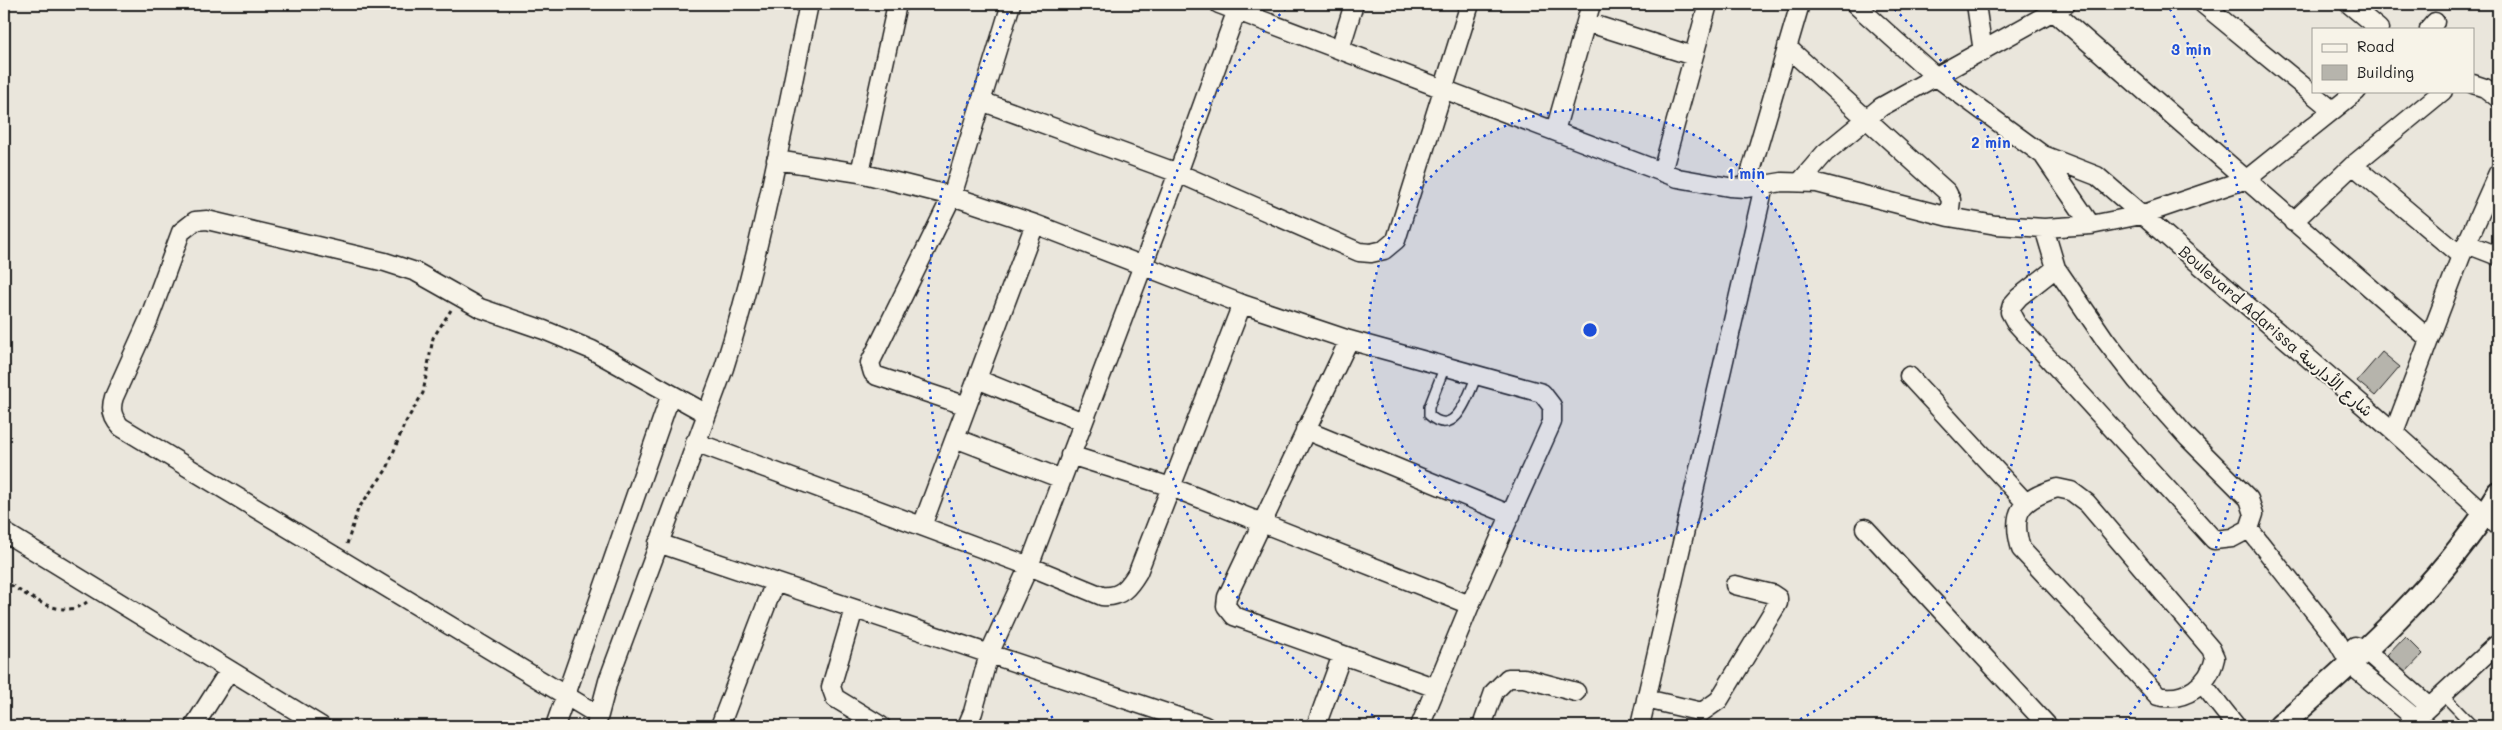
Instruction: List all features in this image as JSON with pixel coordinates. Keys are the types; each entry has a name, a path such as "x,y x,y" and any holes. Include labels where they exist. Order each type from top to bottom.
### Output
{"street":[{"path":"707,414 569,339 500,316 462,299 430,279 401,266 207,220 195,221 181,232 149,319 112,403 113,416 121,427 346,565 566,696 597,721 658,543 707,414 740,317 766,212 809,4"},
{"path":"860,173 897,4"},
{"path":"967,406 877,376 873,372 870,363 952,196 1011,4"},
{"path":"1219,4 1238,7 1340,50 1662,172 1695,182 1746,188 1800,182 1835,187 1949,217 1996,225 2044,228 2090,225 2141,215 2247,179 2331,109 2355,92"},
{"path":"1340,50 1354,4"},
{"path":"981,100 1178,173 1358,252 1372,253 1384,250 1396,240 1470,4"},
{"path":"1555,131 1590,4"},
{"path":"1662,172 1708,4"},
{"path":"1746,188 1800,4"},
{"name":"Boulevard Adarissa شارع الأدارسة","path":"1855,4 1936,76 2043,155 2098,176 2492,519"},
{"path":"1976,4 1983,52"},
{"path":"2203,4 2331,109"},
{"path":"2349,4 2377,28"},
{"path":"967,726 973,712 989,654 1029,566 1178,173 1238,7"},
{"path":"1800,182 1825,153 1881,107 2060,8 2293,222 2429,339"},
{"path":"1586,22 1693,56"},
{"path":"1787,47 1947,192 1951,200 1949,217"},
{"path":"2474,84 2485,88 2498,98"},
{"path":"2293,222 2353,165 2442,92"},
{"name":"Boulevard Adarissa شارع الأدارسة","path":"2043,155 2090,225"},
{"path":"776,160 860,173 952,196 1035,224 1242,304 1349,340 1535,389 1548,398 1552,406 1552,422 1470,605 1420,726"},
{"path":"2353,165 2464,250 2498,256"},
{"path":"2394,432 2464,250 2498,173"},
{"path":"1640,726 1764,186"},
{"path":"922,526 1035,224"},
{"path":"2044,228 2056,268 2137,381 2188,438 2249,499 2254,514 2249,529 2232,538 2214,540 2016,323 2010,312 2014,302 2056,268"},
{"path":"695,442 1029,566 1102,596 1111,597 1125,590 1138,572 1242,304"},
{"path":"1349,340 1227,597 1228,610 1234,616 1436,688"},
{"path":"1909,376 2026,502"},
{"path":"977,379 1083,422"},
{"path":"555,726 671,394"},
{"path":"1306,430 1511,515"},
{"path":"955,438 1062,478"},
{"path":"1070,455 1171,488 1470,605"},
{"path":"2058,488 2072,491 2087,503 2211,649 2215,658 2213,667 2202,684 2184,696 2176,698 2158,696 2022,549 2016,523 2019,511 2026,502 2042,493 2058,488"},
{"path":"2280,726 2358,658 2492,519 2498,493"},
{"path":"1865,528 2048,726"},
{"path":"2249,529 2336,638 2358,658 2412,723 2496,645"},
{"path":"4,532 321,726"},
{"path":"658,543 1205,726"},
{"path":"720,726 775,582"},
{"path":"1646,699 1702,712 1719,700 1778,603 1778,598 1772,594 1735,585"},
{"path":"854,609 831,693 834,698 881,726"},
{"path":"1316,726 1342,655"},
{"path":"2358,658 2436,700"},
{"path":"194,726 229,671"},
{"path":"1482,726 1494,692 1508,678 1524,678 1576,692"},
{"path":"2202,684 2237,725"}],"lane":[{"path":"1445,366 1428,407 1429,415 1434,419 1442,421 1452,420 1458,415 1477,375"},
{"path":"2436,700 2473,726"}],"path":[{"path":"346,565 349,536 358,509 392,460 404,426 424,388 433,338 445,316 462,299"},
{"path":"4,581 56,609 64,610 80,607 87,602 95,588"}],"building":[{"path":"2382,352 2400,367 2375,396 2357,381"},
{"path":"2405,636 2423,654 2404,674 2386,656"}]}
